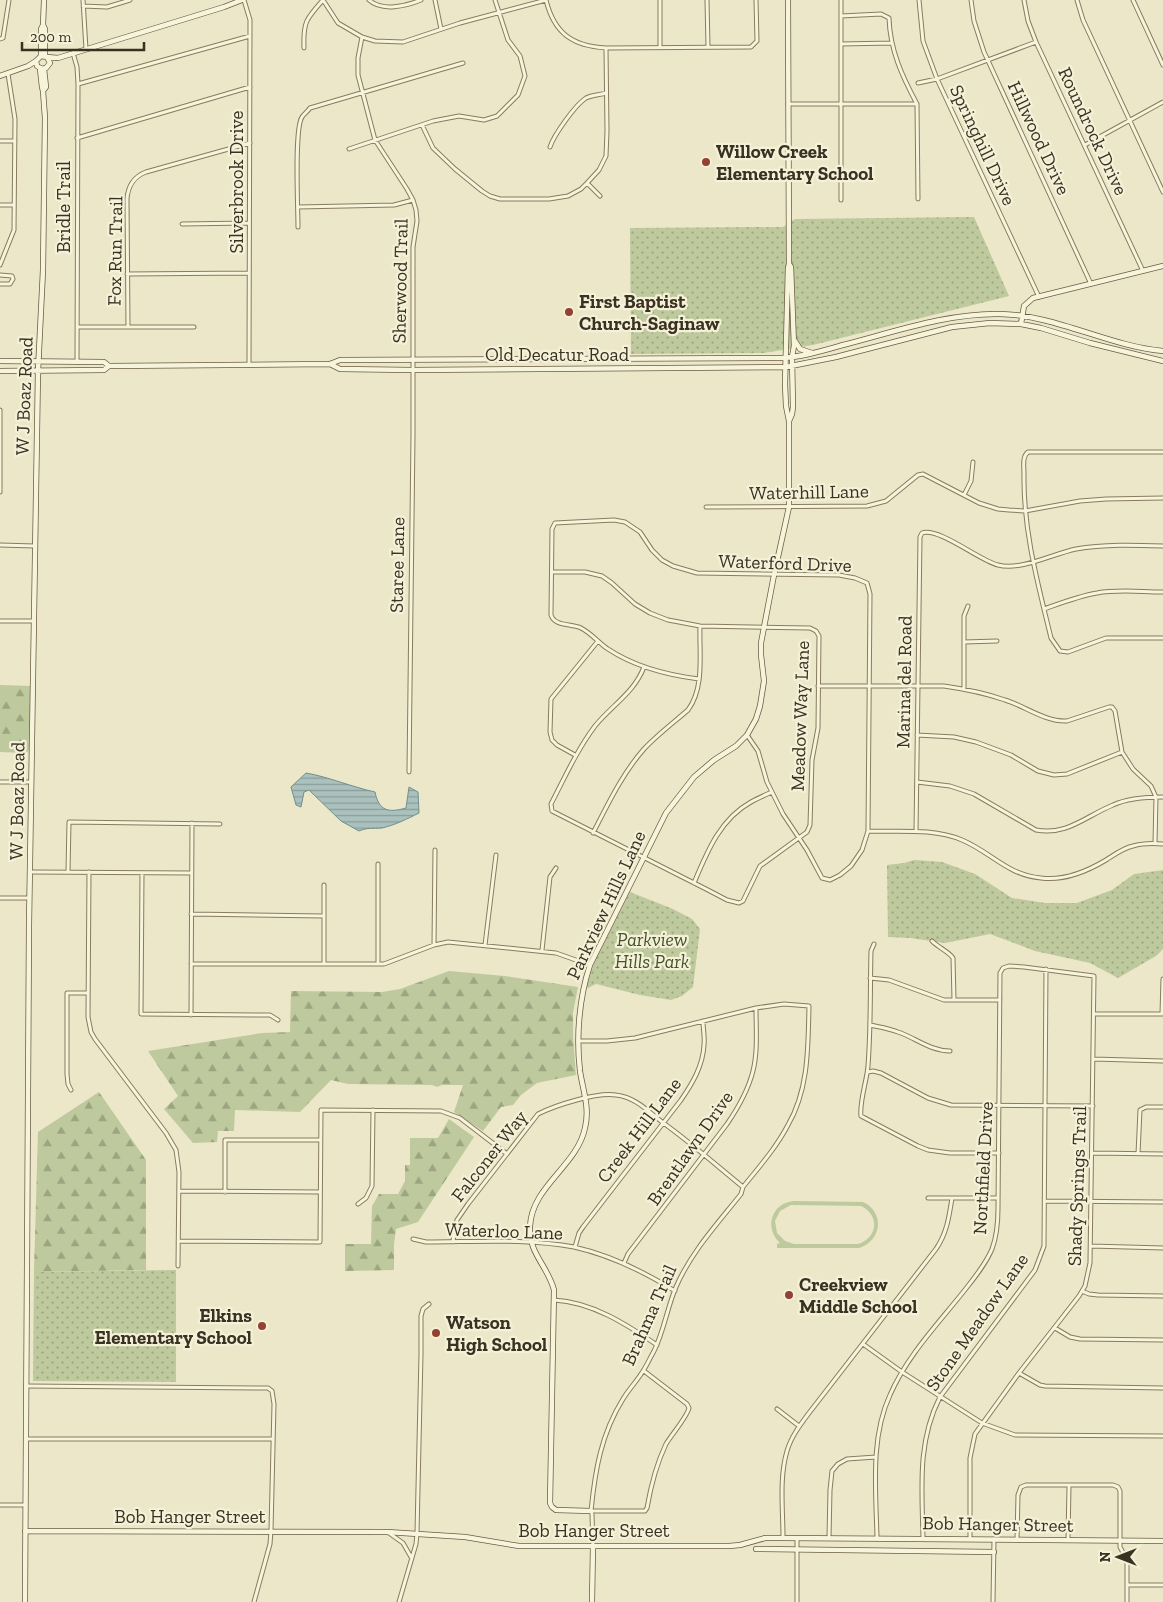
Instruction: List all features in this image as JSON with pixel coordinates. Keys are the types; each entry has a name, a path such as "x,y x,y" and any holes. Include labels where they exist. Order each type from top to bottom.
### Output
{"street":[{"path":"0,39 3,38 9,0"},
{"path":"44,0 43,26 41,29 44,56 50,61 49,65"},
{"path":"83,0 86,49"},
{"path":"84,6 107,7 130,0"},
{"path":"28,66 41,68 58,58 243,0"},
{"name":"Silverbrook Drive","path":"243,0 250,20 249,366"},
{"path":"304,48 307,18 323,0 338,23 362,38 375,41 403,42 441,29 546,0 552,20 563,34 579,44 606,48 751,47 757,41 756,0"},
{"path":"369,0 374,4 401,6 421,0"},
{"path":"435,0 441,29"},
{"path":"349,149 422,125 459,116 484,120 497,116 518,95 525,76 522,63 520,56 508,40 495,0"},
{"path":"660,0 660,47"},
{"path":"707,0 708,47"},
{"path":"788,0 789,264"},
{"path":"841,0 841,200"},
{"name":"Springhill Drive","path":"919,0 923,41 937,78 1039,297"},
{"name":"Hillwood Drive","path":"971,0 974,21 988,60 1091,284"},
{"name":"Roundrock Drive","path":"1024,0 1028,21 1036,42 1143,271"},
{"path":"1076,0 1163,192"},
{"path":"1133,0 1163,65"},
{"path":"841,16 881,14 888,18 892,43 900,70 917,104 918,199"},
{"path":"78,84 250,36"},
{"name":"Sherwood Trail","path":"362,38 358,58 358,75 375,140 408,189 416,210 417,220 413,247 412,360"},
{"path":"918,83 937,78 1036,42"},
{"path":"841,44 892,43"},
{"path":"422,125 433,148 455,169 482,191 494,198 562,198 574,193 599,170 606,156 606,48"},
{"name":"Bridle Trail","path":"73,53 77,67 78,84 78,362"},
{"path":"0,76 28,66 44,56 58,58"},
{"path":"36,61 41,68"},
{"path":"298,227 298,135 301,117 310,108 463,63"},
{"name":"W J Boaz Road","path":"25,1602 26,1240 30,898 38,361 43,270 45,118 43,90 46,87 41,68"},
{"path":"0,265 14,230 14,109 8,74"},
{"path":"77,138 250,87"},
{"path":"550,148 560,128 581,102 590,97 606,93"},
{"path":"1085,145 1129,119 1163,102"},
{"path":"788,104 917,104"},
{"path":"0,141 15,141"},
{"name":"Fox Run Trail","path":"128,326 127,199 132,181 146,172 250,143"},
{"path":"587,183 600,196"},
{"path":"298,207 394,205 413,200"},
{"path":"0,205 14,204"},
{"path":"182,224 249,223"},
{"name":"Parkview Hills Lane","path":"789,264 791,267 794,337 792,357 793,407 789,421"},
{"name":"Parkview Hills Lane","path":"644,1371 687,1404 689,1408 659,1460 647,1508 645,1511 556,1510 550,1503 554,1300 551,1280 536,1256 531,1243 532,1214 539,1198 578,1147 585,1130 588,1116 581,1073 580,1011 584,986 590,966 666,812 685,787 704,768 736,746 747,735 756,719 763,693 764,681 761,655 764,627 789,508 789,421 786,406 786,358 789,264"},
{"path":"1021,324 1026,303 1033,298 1163,266"},
{"path":"127,274 249,273"},
{"path":"0,275 12,276 13,282 10,284 0,284"},
{"name":"Old Decatur Road","path":"0,361 104,362 109,366 249,366 330,364 340,360 786,358 968,315 1002,314 1022,316 1075,328 1151,350 1163,351"},
{"name":"Old Decatur Road","path":"330,364 340,369 412,370 786,368 836,358 946,328 990,323 1021,324 1041,328 1163,362"},
{"path":"77,327 194,326"},
{"path":"892,333 894,342"},
{"path":"794,337 800,349 813,353"},
{"path":"1148,358 1151,350"},
{"path":"476,369 477,359"},
{"name":"Staree Lane","path":"409,772 413,438 412,360"},
{"name":"Old Decatur Road","path":"0,371 104,370 109,366"},
{"path":"0,410 0,492"},
{"path":"1163,452 1031,452 1025,454 1024,475 1025,511 1032,561 1052,638 1060,651 1068,652 1106,638 1163,638"},
{"path":"964,495 971,480 973,462"},
{"name":"Waterhill Lane","path":"706,507 789,508 877,505 886,501 918,475 923,474 979,503 998,509 1025,511 1106,498 1163,498"},
{"name":"Waterford Drive","path":"552,572 553,525 557,522 614,520 625,522 640,532 652,550 662,560 683,570 703,574 844,576 856,578 867,583 870,594 868,831 862,850 852,866 830,880 824,880 820,876 799,838"},
{"name":"Marina del Road","path":"916,832 920,537 922,533 930,532 997,565 1012,566 1032,561"},
{"path":"0,546 36,546"},
{"path":"1032,561 1076,549 1104,546 1163,546"},
{"path":"552,572 551,615 556,623 583,628 615,653 644,667 669,674 699,679"},
{"name":"Meadow Way Lane","path":"552,572 597,574 612,583 635,604 650,613 668,620 700,626 810,628 816,630 819,636 817,732 812,755 811,818 807,832 760,866 743,901 740,903 727,900 694,883"},
{"path":"1044,609 1082,596 1098,593 1114,591 1163,592"},
{"path":"964,688 964,616 968,606"},
{"path":"0,621 35,621"},
{"path":"593,833 618,785 643,750 691,706 696,695 699,679 700,626"},
{"path":"576,755 557,745 552,740 550,732 551,699 598,641"},
{"path":"964,642 997,641"},
{"path":"644,667 631,690 604,716 576,755 551,804 553,812 694,883 714,840 726,822 750,802 772,792"},
{"path":"818,686 964,688 1006,700 1049,719 1061,722 1109,707 1112,708 1115,711 1122,752 1133,769 1151,786 1156,797 1155,843"},
{"path":"747,735 758,751 767,782 783,814 799,838"},
{"path":"917,735 954,737 976,742 1011,755 1038,772 1054,775 1067,774 1122,752"},
{"path":"0,782 32,782"},
{"path":"917,782 950,786 974,794 1036,830 1046,832 1065,829 1115,804 1163,797"},
{"path":"68,872 69,822 220,824"},
{"path":"190,1015 192,824"},
{"path":"868,831 941,833 974,846 1012,871 1041,878 1072,876 1096,866 1131,846 1146,843 1163,844"},
{"path":"434,945 435,850"},
{"path":"485,945 496,855"},
{"path":"378,864 378,964"},
{"path":"542,950 550,877 556,868"},
{"path":"31,872 192,873"},
{"path":"90,872 89,1025 95,1039 166,1132 176,1150 179,1191 178,1266"},
{"path":"142,873 141,1014 270,1015 278,1020"},
{"path":"324,885 324,964"},
{"path":"0,898 30,898"},
{"path":"191,914 324,916"},
{"path":"190,964 378,964 389,963 434,945 448,942 542,950 563,954 590,966"},
{"path":"932,942 949,953 953,958 954,1000"},
{"path":"874,944 871,951 868,1072 860,1115 928,1150 950,1153 999,1153"},
{"name":"Northfield Drive","path":"877,1538 876,1457 882,1418 889,1397 902,1372 968,1286 988,1256 994,1242 997,1226 999,1153 1000,973 1003,968 1009,966 1046,970"},
{"name":"Shady Springs Trail","path":"970,1539 970,1458 975,1434 1082,1291 1089,1274 1093,1153 1094,976 1046,970"},
{"name":"Stone Meadow Lane","path":"924,1538 922,1486 924,1448 933,1411 940,1397 1035,1270 1044,1246 1046,970"},
{"path":"870,978 889,980 944,1000 1000,1000"},
{"path":"1094,1014 1163,1014 1163,979"},
{"path":"71,1090 67,1074 67,993 88,993"},
{"name":"Brahma Trail","path":"592,1602 593,1546 591,1511 596,1464 602,1442 623,1398 644,1371 657,1345 675,1291 686,1266 742,1194 743,1187 776,1146 789,1124 805,1076 808,1052 809,1006 784,1004 756,1008"},
{"path":"580,1041 635,1038 756,1008"},
{"name":"Brentlawn Drive","path":"624,1263 628,1254 728,1124 748,1088 754,1070 756,1008"},
{"name":"Creek Hill Lane","path":"575,1247 583,1227 692,1083 701,1063 704,1046 703,1021"},
{"path":"870,1026 899,1032 933,1049 950,1051"},
{"path":"1094,1059 1163,1060"},
{"path":"868,1072 881,1073 928,1098 956,1106 1093,1106"},
{"name":"Falconer Way","path":"453,1242 457,1220 538,1114 586,1098 610,1094 629,1098 704,1154 743,1187"},
{"path":"1138,1154 1140,1110 1146,1107 1163,1107"},
{"path":"178,1241 320,1242 320,1110 441,1110 460,1118 507,1154"},
{"path":"358,1204 366,1198 372,1186 373,1110"},
{"path":"225,1192 225,1140 320,1140"},
{"path":"1093,1153 1163,1154"},
{"path":"179,1191 320,1192"},
{"path":"928,1198 997,1198"},
{"path":"783,1538 783,1471 787,1449 799,1426 943,1238 949,1219 952,1198"},
{"path":"1045,1201 1163,1202"},
{"name":"Waterloo Lane","path":"413,1239 426,1242 531,1243 575,1247 624,1263 675,1291"},
{"path":"1091,1246 1163,1248"},
{"path":"1082,1291 1098,1295 1163,1296"},
{"path":"554,1300 574,1303 609,1316 657,1345"},
{"path":"399,1602 417,1533 422,1354 421,1316 423,1309 429,1304"},
{"path":"1054,1328 1070,1337 1080,1339 1163,1340"},
{"path":"863,1344 902,1372 982,1423 1015,1435 1163,1436"},
{"path":"1019,1373 1045,1386 1163,1388"},
{"path":"26,1386 268,1388 272,1391 274,1404 270,1544 254,1602"},
{"path":"777,1409 799,1426"},
{"path":"26,1439 272,1439"},
{"path":"829,1538 832,1470 847,1459 876,1457"},
{"path":"1017,1539 1019,1488 1026,1485 1118,1486 1120,1491 1120,1549 1127,1560 1127,1602"},
{"path":"1068,1540 1069,1486"},
{"path":"0,1505 25,1505"},
{"name":"Bob Hanger Street","path":"25,1531 386,1532 465,1537 519,1546 729,1546 765,1538 1163,1541"},
{"path":"386,1532 404,1543 412,1558"},
{"path":"797,1538 797,1602"},
{"path":"993,1602 994,1539"},
{"name":"Bob Hanger Street","path":"756,1549 994,1552"},
{"path":"1127,1585 1163,1585"}],"green space":[{"path":"974,217 1009,296 813,345 764,353 631,354 630,228 783,227 795,219"},
{"path":"0,685 31,686 30,747 27,753 0,752"},
{"path":"914,860 942,862 975,874 1012,898 1045,903 1077,903 1112,890 1134,874 1163,870 1163,949 1156,956 1118,978 1090,963 1035,951 990,934 945,943 888,937 887,865"},
{"name":"Parkview Hills Park","path":"630,892 673,909 692,919 700,929 693,987 682,996 671,1000 640,995 596,984 588,988 587,985 594,963"},
{"path":"449,971 505,976 578,987 573,1013 576,1075 537,1083 521,1095 513,1105 501,1107 483,1131 454,1112 463,1085 442,1085 437,1087 432,1085 348,1084 331,1080 300,1112 235,1110 234,1131 218,1131 217,1142 193,1143 164,1109 178,1096 148,1051 262,1033 290,1032 291,991 382,992 400,989"},
{"path":"99,1092 146,1160 146,1270 34,1272 38,1132"},
{"path":"449,1119 474,1137 418,1222 396,1229 394,1270 345,1271 345,1244 371,1244 372,1206 379,1194 398,1194 405,1181 405,1165 410,1165 410,1138 438,1138"},
{"path":"794,1201 863,1202 875,1212 878,1226 876,1233 867,1244 859,1248 777,1248 777,1244 780,1243 772,1230 772,1217 780,1206","holes":["791,1205 861,1206 871,1215 874,1220 874,1226 870,1237 858,1244 794,1244 785,1241 777,1233 775,1221 780,1211"]},
{"path":"176,1270 176,1382 33,1381 34,1272"}],"water":[{"path":"306,773 375,792 382,807 389,810 406,808 409,787 418,792 419,813 387,827 359,831 341,821 309,790 304,792 301,807 296,805 291,787"}],"place":[{"name":"Willow Creek Elementary School","path":"706,162"},
{"name":"First Baptist Church-Saginaw","path":"569,312"},
{"name":"Creekview Middle School","path":"789,1295"},
{"name":"Elkins Elementary School","path":"262,1326"},
{"name":"Watson High School","path":"436,1333"}]}
